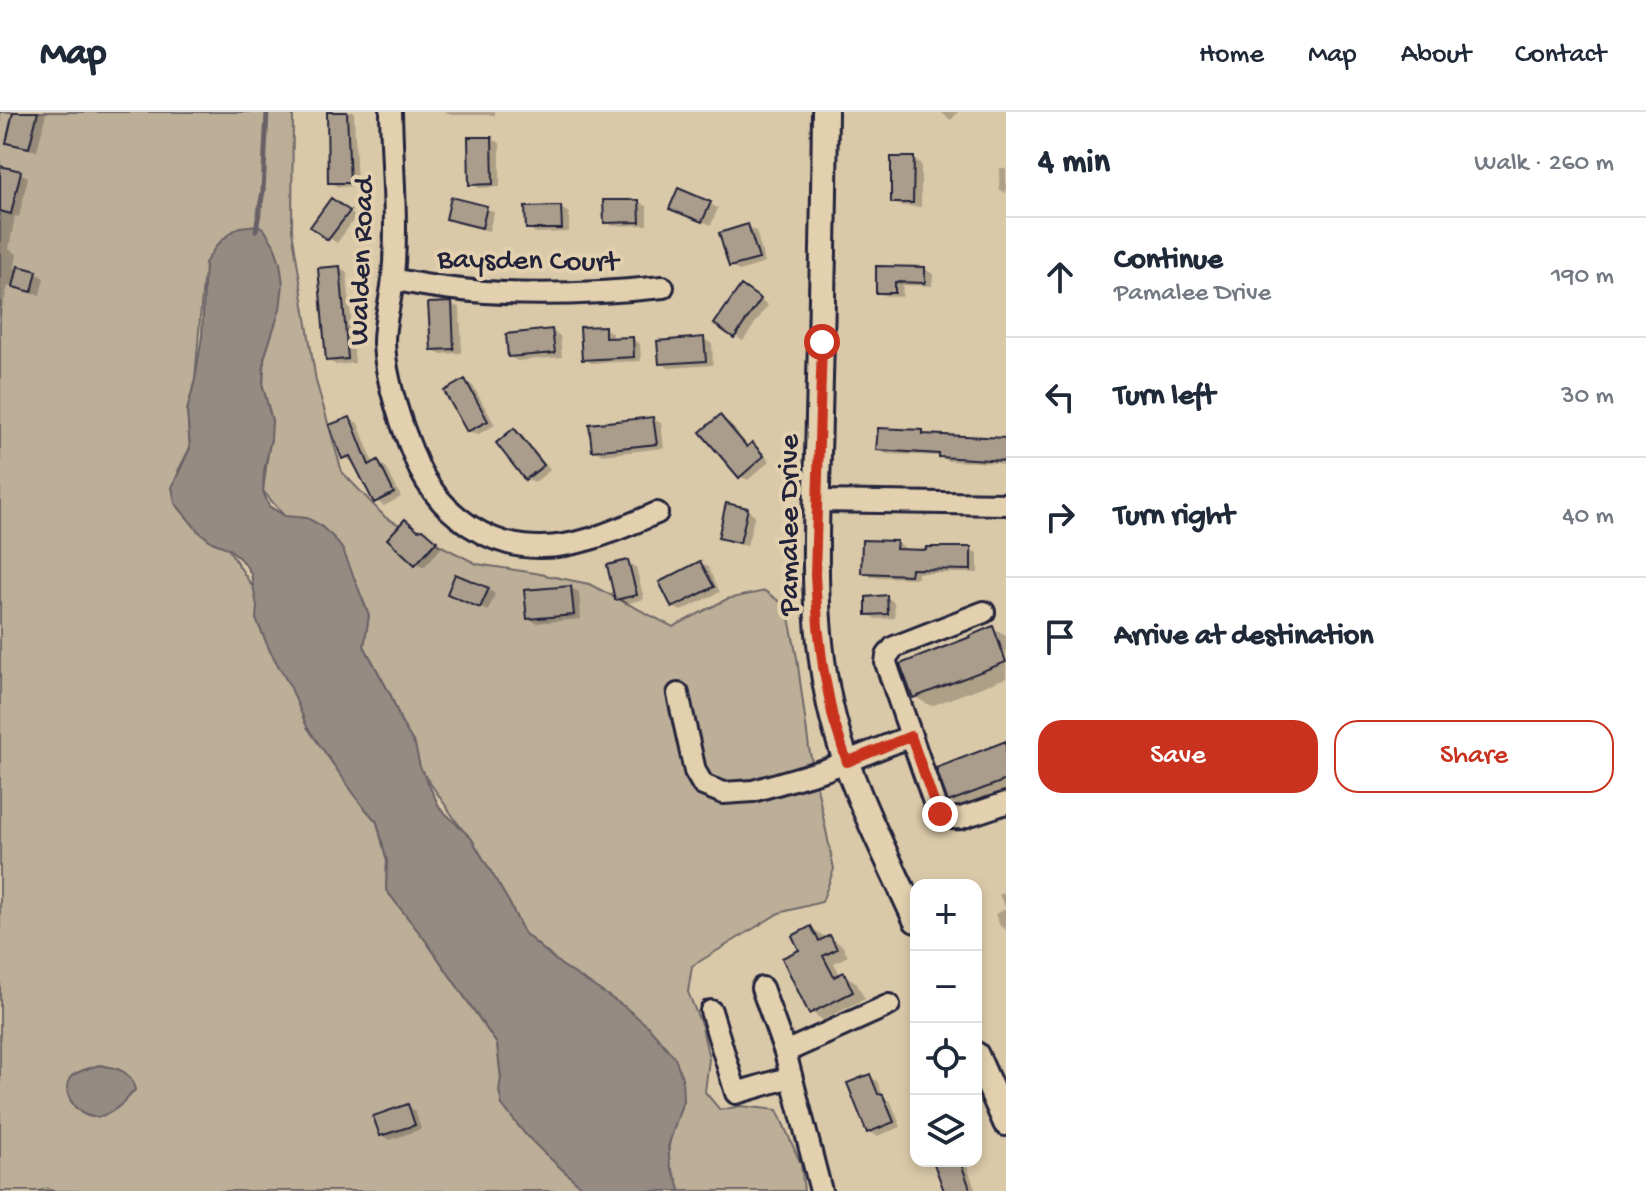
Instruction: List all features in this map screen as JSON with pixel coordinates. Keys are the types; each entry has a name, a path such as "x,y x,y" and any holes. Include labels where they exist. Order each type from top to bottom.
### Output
{"main road":[{"name":"Pamalee Drive","path":"825,112 815,575 818,626 833,718 847,762 910,907"},
{"path":"982,1069 1006,1123"}],"street":[{"name":"Walden Road","path":"391,112 395,237 393,279 385,320 386,365 395,407 419,467 437,497 466,524 502,542 522,546 564,545 604,535 657,513"},
{"name":"Baysden Court","path":"393,279 471,291 613,292 663,287"},
{"path":"817,501 1006,504"},
{"path":"984,612 894,647 886,663 940,814 961,818 1006,803"},
{"path":"678,694 695,771 703,785 723,793 753,791 847,762 911,736"},
{"path":"762,988 785,1052 821,1191"},
{"path":"785,1052 889,1005"},
{"path":"711,1011 736,1093 791,1077"}],"shaded area":[{"path":"0,112 293,112 292,230 316,381 342,472 386,518 477,564 589,584 673,627 727,599 765,591 787,607 809,748 834,869 822,902 779,913 692,966 688,992 702,1027 709,1059 705,1092 720,1110 741,1106 777,1110 801,1164 804,1191 680,1191 670,1166 669,1149 683,1101 560,964 524,933 490,870 419,767 391,696 364,646 369,615 263,491 272,421 263,387 264,359 203,282 195,380 187,411 190,448 178,471 254,589 361,804 377,822 387,861 386,890 426,941 497,1044 501,1078 566,1171 586,1191 0,1191"},
{"path":"258,225 274,245 283,284 280,309 264,359 263,387 272,421 263,491 269,506 285,516 307,518 320,525 343,550 369,615 364,646 415,745 420,767 440,808 471,838 524,933 560,964 625,1007 649,1027 675,1058 682,1077 683,1101 668,1147 670,1165 680,1191 586,1191 525,1134 502,1105 497,1044 426,941 386,890 387,861 377,822 307,727 256,619 257,606 251,574 230,549 212,542 198,531 175,503 172,487 190,448 187,411 202,336 205,263 230,233 240,227"},
{"path":"99,1065 127,1074 135,1090 111,1112 93,1117 76,1108 67,1090 70,1078 76,1073"}],"building":[{"path":"13,112 38,112 29,148 6,143"},
{"path":"327,112 347,112 350,183 328,183"},
{"path":"468,137 492,137 493,184 469,185"},
{"path":"891,157 914,157 913,203 891,203"},
{"path":"0,166 21,171 11,214 0,211"},
{"path":"678,188 711,202 702,222 669,209"},
{"path":"451,197 487,206 482,228 446,219"},
{"path":"331,198 350,211 328,240 310,227"},
{"path":"603,200 639,200 640,222 604,223"},
{"path":"561,206 562,229 526,229 525,207"},
{"path":"748,224 759,259 729,267 719,233"},
{"path":"18,266 37,271 32,292 13,287"},
{"path":"340,266 348,359 326,361 318,268"},
{"path":"876,266 925,267 925,283 895,282 895,293 876,293"},
{"path":"741,285 761,299 734,338 714,324"},
{"path":"452,302 454,349 431,350 428,303"},
{"path":"605,326 605,338 633,337 634,357 582,360 580,327"},
{"path":"552,329 555,353 508,357 506,334"},
{"path":"704,337 706,361 659,364 657,341"},
{"path":"465,379 488,421 467,432 444,391"},
{"path":"720,415 747,447 752,442 764,456 739,478 700,432"},
{"path":"350,417 369,465 378,460 394,493 374,503 350,456 342,459 329,425"},
{"path":"653,417 657,444 592,451 589,424"},
{"path":"514,428 544,465 525,480 496,443"},
{"path":"878,428 923,430 923,434 1006,438 1006,461 876,450"},
{"path":"726,503 748,508 740,543 718,538"},
{"path":"405,519 437,541 415,565 387,539"},
{"path":"862,540 897,541 896,549 971,547 971,570 911,569 910,575 861,573"},
{"path":"628,560 637,595 615,600 607,565"},
{"path":"700,561 714,587 672,608 659,582"},
{"path":"455,574 489,588 480,608 447,594"},
{"path":"571,586 574,615 527,619 524,590"},
{"path":"887,595 888,614 866,615 866,597"},
{"path":"993,626 1006,662 913,698 900,664"},
{"path":"1006,741 1006,780 948,802 936,768"},
{"path":"811,926 819,941 830,935 837,949 823,956 834,977 844,972 853,992 809,1014 782,958 799,950 792,936"},
{"path":"870,1074 894,1122 867,1133 847,1083"},
{"path":"408,1104 415,1125 380,1136 373,1116"},
{"path":"935,1167 962,1167 971,1191 944,1191"}],"waterway":[{"path":"256,230 263,191 267,112"}],"route":[{"path":"822,342 815,575 823,667 833,718 847,762 911,736 940,814"}]}
